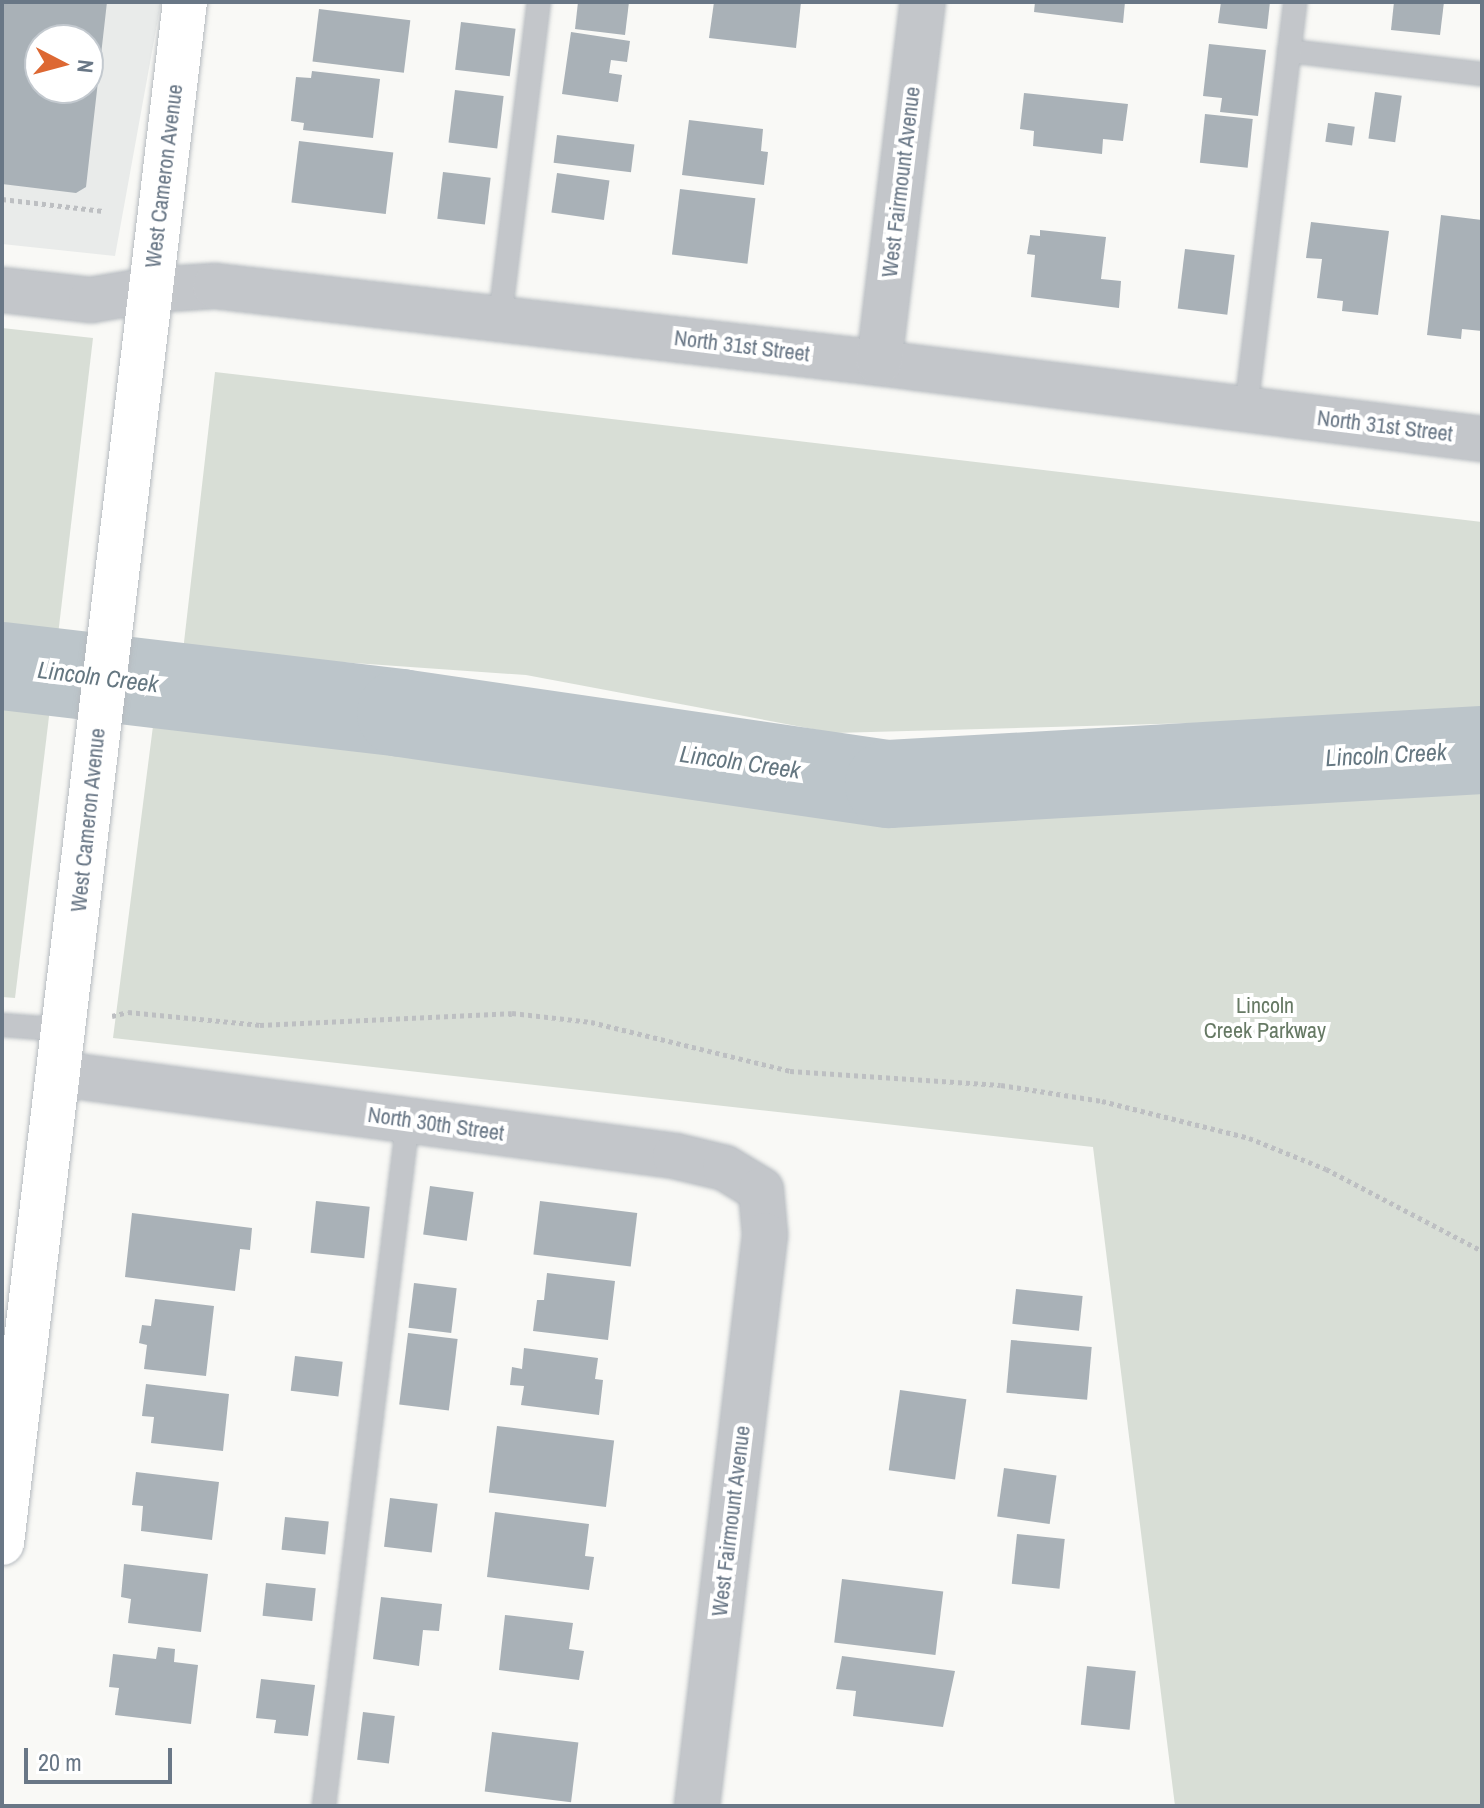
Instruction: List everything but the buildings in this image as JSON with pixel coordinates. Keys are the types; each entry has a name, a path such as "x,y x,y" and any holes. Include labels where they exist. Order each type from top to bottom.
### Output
{"street":[{"name":"West Cameron Avenue","path":"2,1543 185,2"},
{"name":"West Fairmount Avenue","path":"879,363 923,2"},
{"name":"North 31st Street","path":"2,290 91,300 150,290 215,286 879,363 1482,439"},
{"name":"North 30th Street","path":"60,1074 675,1156 725,1168 761,1190 765,1235"},
{"name":"West Fairmount Avenue","path":"697,1806 765,1235"}],"lane":[{"path":"500,318 539,2"},
{"path":"1246,409 1295,2"},
{"path":"1289,51 1482,74"},
{"path":"2,1025 65,1030"},
{"path":"324,1806 408,1120"}],"path":[{"path":"2,199 103,211"},
{"path":"65,1030 128,1012 260,1025 512,1013 591,1022 790,1071 1016,1087 1102,1101 1249,1138 1326,1169 1482,1251"}],"shaded area":[{"path":"2,2 161,2 115,256 2,244"}],"green space":[{"path":"2,328 93,338 58,635 2,631"},
{"path":"215,372 1482,522 1482,715 834,733 526,675 183,651"},
{"path":"2,699 51,700 15,998 2,997"},
{"name":"Lincoln Creek Parkway","path":"153,726 918,816 1470,790 1482,795 1482,1806 1175,1806 1093,1147 113,1038"}],"waterway":[{"name":"Lincoln Creek","path":"2,666 401,713 889,784 1482,750"}]}
